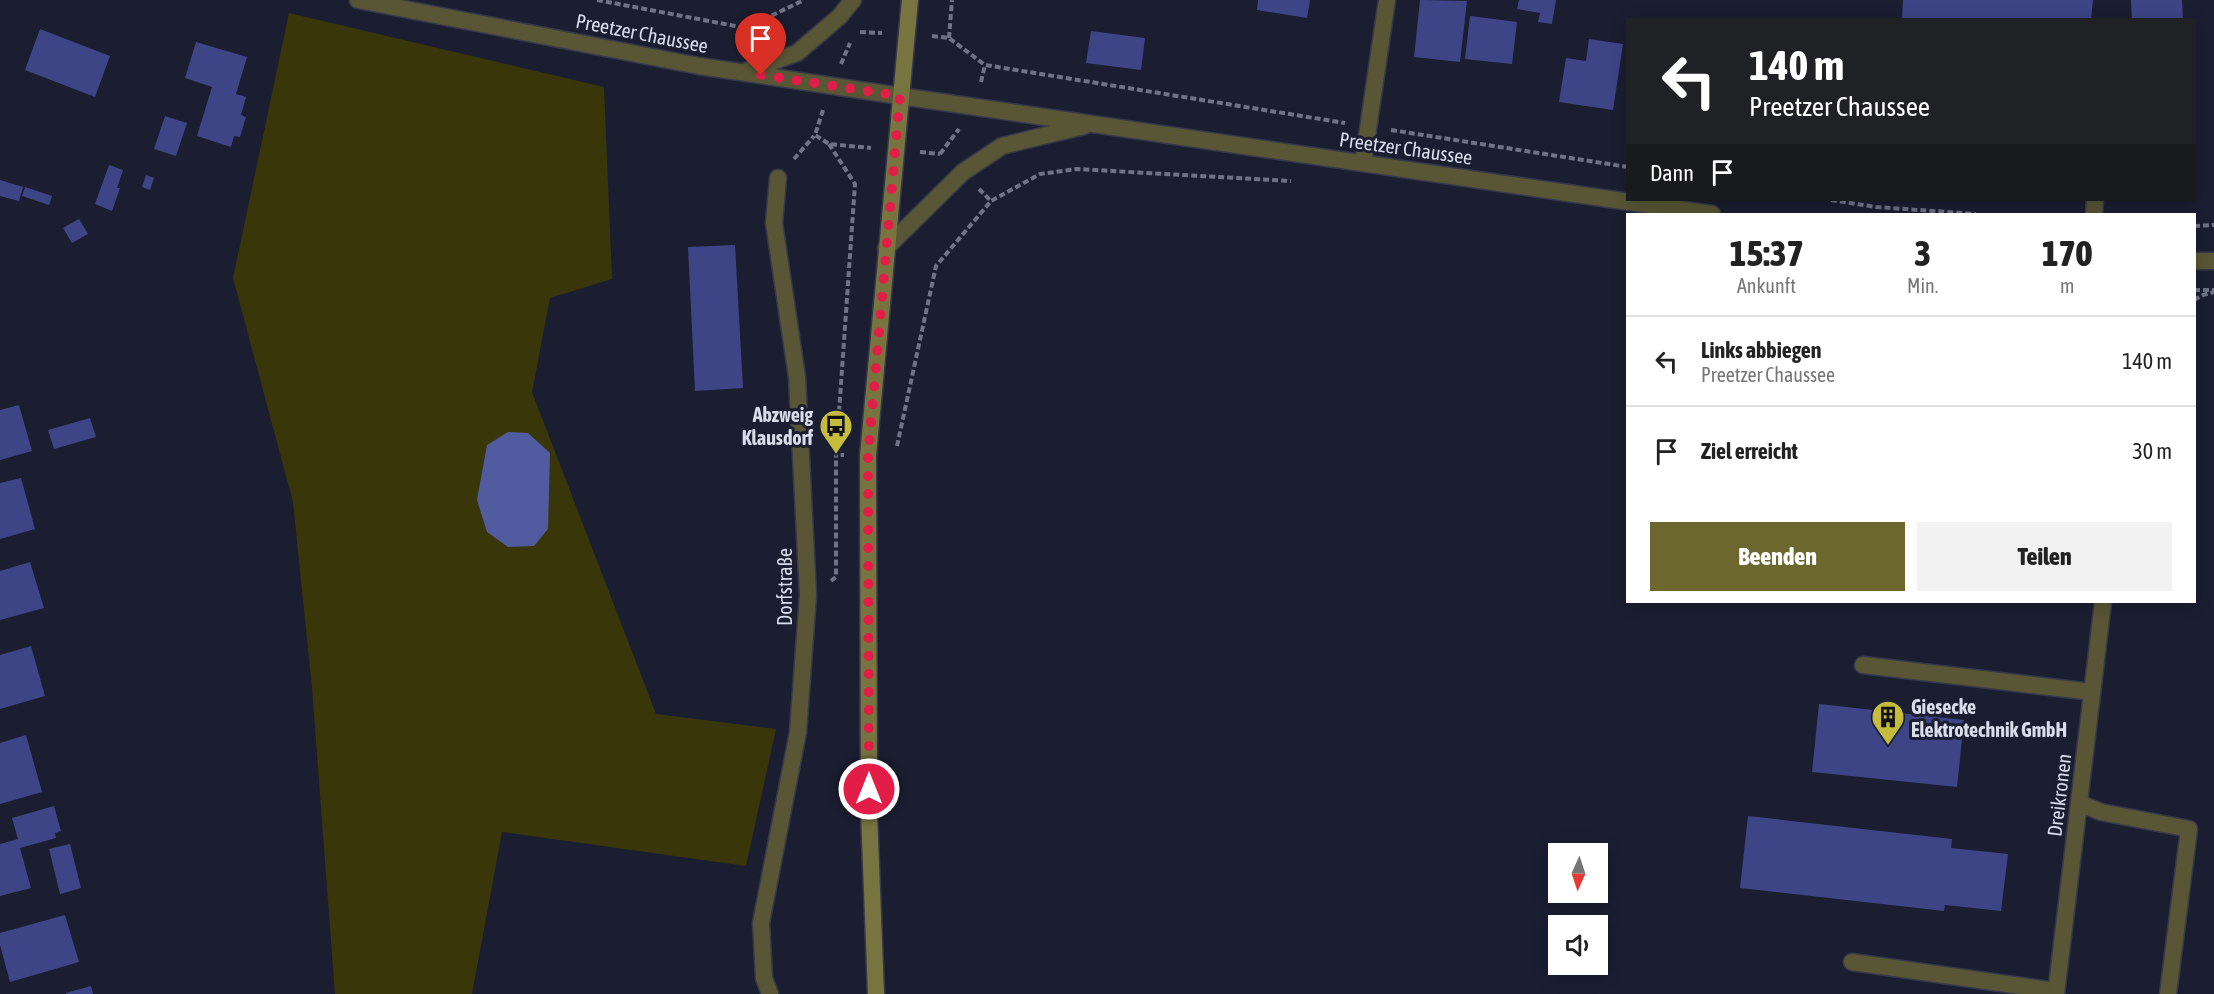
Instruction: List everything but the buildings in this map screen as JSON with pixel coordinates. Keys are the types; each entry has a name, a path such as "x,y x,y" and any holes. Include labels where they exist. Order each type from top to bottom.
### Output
{"main road":[{"path":"876,994 869,813 868,456 910,0"}],"street":[{"name":"Preetzer Chaussee","path":"358,0 699,66 1705,213"},
{"name":"Preetzer Chaussee","path":"742,72 797,53 840,16 853,0"},
{"path":"1363,163 1387,0"},
{"name":"Preetzer Chaussee","path":"886,248 963,172 1002,146 1093,124"},
{"name":"Dorfstraße","path":"770,994 764,978 761,923 798,732 808,596 797,377 774,223 778,178"},
{"path":"2196,261 2214,261"},
{"name":"Dreikronen","path":"2056,992 2103,603"},
{"path":"1863,665 2092,692"},
{"path":"2079,803 2102,812 2189,828 2168,994"},
{"path":"1852,962 2056,992"}],"path":[{"path":"597,0 746,28 804,0"},
{"path":"949,38 952,0"},
{"path":"840,16 855,32 949,38 985,65 1626,168"},
{"path":"778,178 815,135"},
{"path":"829,144 855,184 836,454 836,577"},
{"path":"836,454 894,457 936,266 991,201 1040,174 1077,168 1302,182"},
{"path":"1838,201 1876,207 1962,213"},
{"path":"2196,226 2214,225"},
{"path":"2196,290 2214,291"},
{"path":"2196,299 2214,291"}],"shaded area":[{"path":"289,13 604,87 612,279 550,298 532,392 656,714 776,729 746,866 502,832 472,994 335,994 312,688 293,502 233,278"}],"water":[{"path":"508,432 528,433 550,453 548,529 534,546 508,547 487,532 477,500 487,445"}],"place":[{"name":"Abzweig Klausdorf","path":"836,455"},
{"name":"Giesecke Elektrotechnik GmbH","path":"1888,746"}],"route":[{"path":"761,75 900,96 868,456 869,789"}]}
